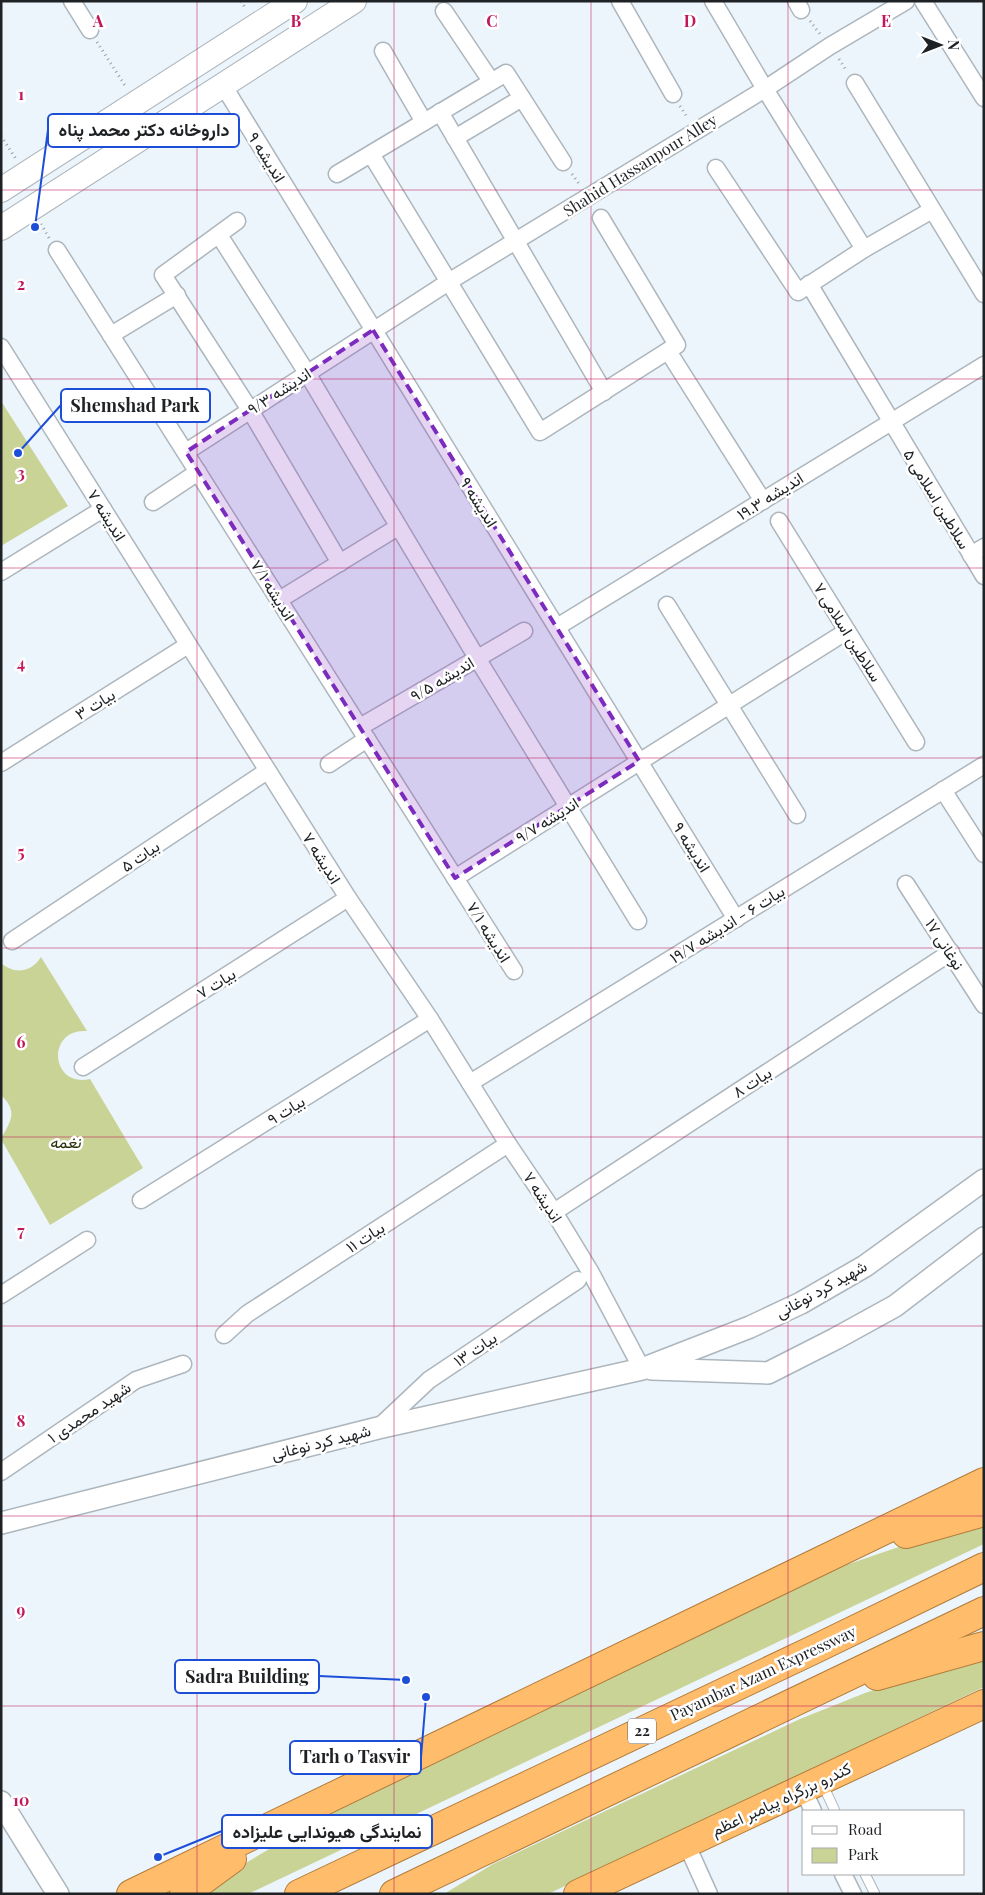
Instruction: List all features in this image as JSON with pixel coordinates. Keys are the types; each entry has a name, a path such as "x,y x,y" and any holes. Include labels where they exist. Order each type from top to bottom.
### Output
{"highway":[{"path":"130,1894 984,1482"},
{"path":"824,1558 984,1512"},
{"name":"Payambar Azam Expressway","path":"298,1894 984,1567"},
{"name":"22","path":"394,1894 984,1611"},
{"path":"804,1697 984,1646"},
{"name":"کندرو بزرگراه پیامبر اعظم","path":"578,1894 686,1843 812,1794 984,1704"},
{"path":"184,1894 289,1817"},
{"path":"424,1894 490,1847"}],"main road":[{"path":"1,190 294,1"},
{"path":"1,228 354,1"}],"street":[{"path":"72,1 90,30"},
{"path":"713,1 764,89 864,249"},
{"name":"Shahid Hassanpour Alley","path":"373,330 764,89 830,46 906,1"},
{"path":"923,1 984,98"},
{"path":"625,3 674,94"},
{"path":"444,11 491,81"},
{"path":"383,51 424,122"},
{"path":"337,174 506,73 563,162"},
{"path":"855,83 984,294"},
{"name":"اندیشه ۹","path":"223,86 736,919"},
{"path":"455,138 522,98"},
{"path":"440,112 604,392"},
{"path":"371,154 450,281 540,432 677,345 601,218"},
{"path":"716,168 798,292 864,249 932,210"},
{"path":"237,221 163,275 250,410 340,563"},
{"path":"219,235 307,373 477,658 638,921"},
{"name":"اندیشه ۷/۱","path":"57,250 514,972"},
{"name":"سلاطین اسلامی ۵","path":"809,284 891,422 977,551 984,576"},
{"path":"111,335 177,295"},
{"name":"اندیشه ۹/۳","path":"186,452 373,330"},
{"name":"اندیشه ۷","path":"1,347 348,898 430,1019 508,1144 554,1212 591,1273 642,1369"},
{"path":"668,351 763,501"},
{"name":"اندیشه ۱۹.۳","path":"556,627 984,365"},
{"path":"152,502 198,472"},
{"path":"1,572 102,509"},
{"name":"سلاطین اسلامی ۷","path":"779,521 916,742"},
{"path":"279,600 398,527"},
{"path":"666,605 797,815"},
{"name":"اندیشه ۹/۵","path":"329,764 363,733 477,658 524,631"},
{"name":"اندیشه ۹/۷","path":"455,878 847,631"},
{"name":"بیات ۳","path":"1,763 188,645"},
{"name":"بیات ۶ - اندیشه ۱۹/۷","path":"470,1083 984,765"},
{"name":"بیات ۵","path":"12,941 268,771"},
{"path":"943,790 984,854"},
{"name":"نوغانی ۱۷","path":"906,884 984,1005"},
{"name":"بیات ۷","path":"83,1067 348,898"},
{"name":"بیات ۸","path":"554,1212 951,952"},
{"name":"بیات ۹","path":"141,1200 430,1019"},
{"name":"بیات ۱۱","path":"224,1335 247,1314 508,1144"},
{"name":"شهید کرد نوغانی","path":"1,1523 378,1428 642,1369 750,1327 801,1303 865,1266 984,1180"},
{"name":"شهید کرد نوغانی","path":"642,1369 768,1373 895,1306 984,1238"},
{"path":"1,1295 87,1240"},
{"name":"بیات ۱۳","path":"378,1428 429,1380 578,1280"},
{"name":"شهید محمدی ۱","path":"1,1472 136,1380 183,1364"},
{"path":"1,1802 58,1894"},
{"path":"686,1843 710,1894"},
{"path":"844,1875 853,1894"}],"lane":[{"path":"812,1794 834,1810"},
{"path":"865,1875 874,1894"}],"path":[{"path":"799,5 855,83"},
{"path":"90,30 136,103"},
{"path":"674,94 695,131"},
{"path":"1,136 26,174"},
{"path":"563,162 588,197"},
{"path":"31,209 57,250"}],"highlighted area":[{"path":"373,330 639,761 455,878 186,452"}],"green space":[{"path":"1,401 68,506 1,546"},
{"name":"نغمه","path":"41,957 87,1031 74,1033 65,1038 59,1047 58,1057 61,1067 67,1075 77,1079 90,1079 143,1168 50,1225 1,1139 10,1122 11,1112 7,1101 1,1095 1,963 12,969 23,970 33,966"},
{"path":"984,1523 984,1544 248,1894 201,1894 232,1871 341,1807 846,1565 919,1540"},
{"path":"984,1654 984,1687 548,1894 444,1894 493,1864 800,1719 865,1693"}],"place":[{"name":"داروخانه دکتر محمد پناه","path":"35,227"},
{"name":"Shemshad Park","path":"18,453"},
{"name":"Sadra Building","path":"406,1680"},
{"name":"Tarh o Tasvir","path":"426,1697"},
{"name":"نمایندگی هیوندایی علیزاده","path":"158,1857"}]}
